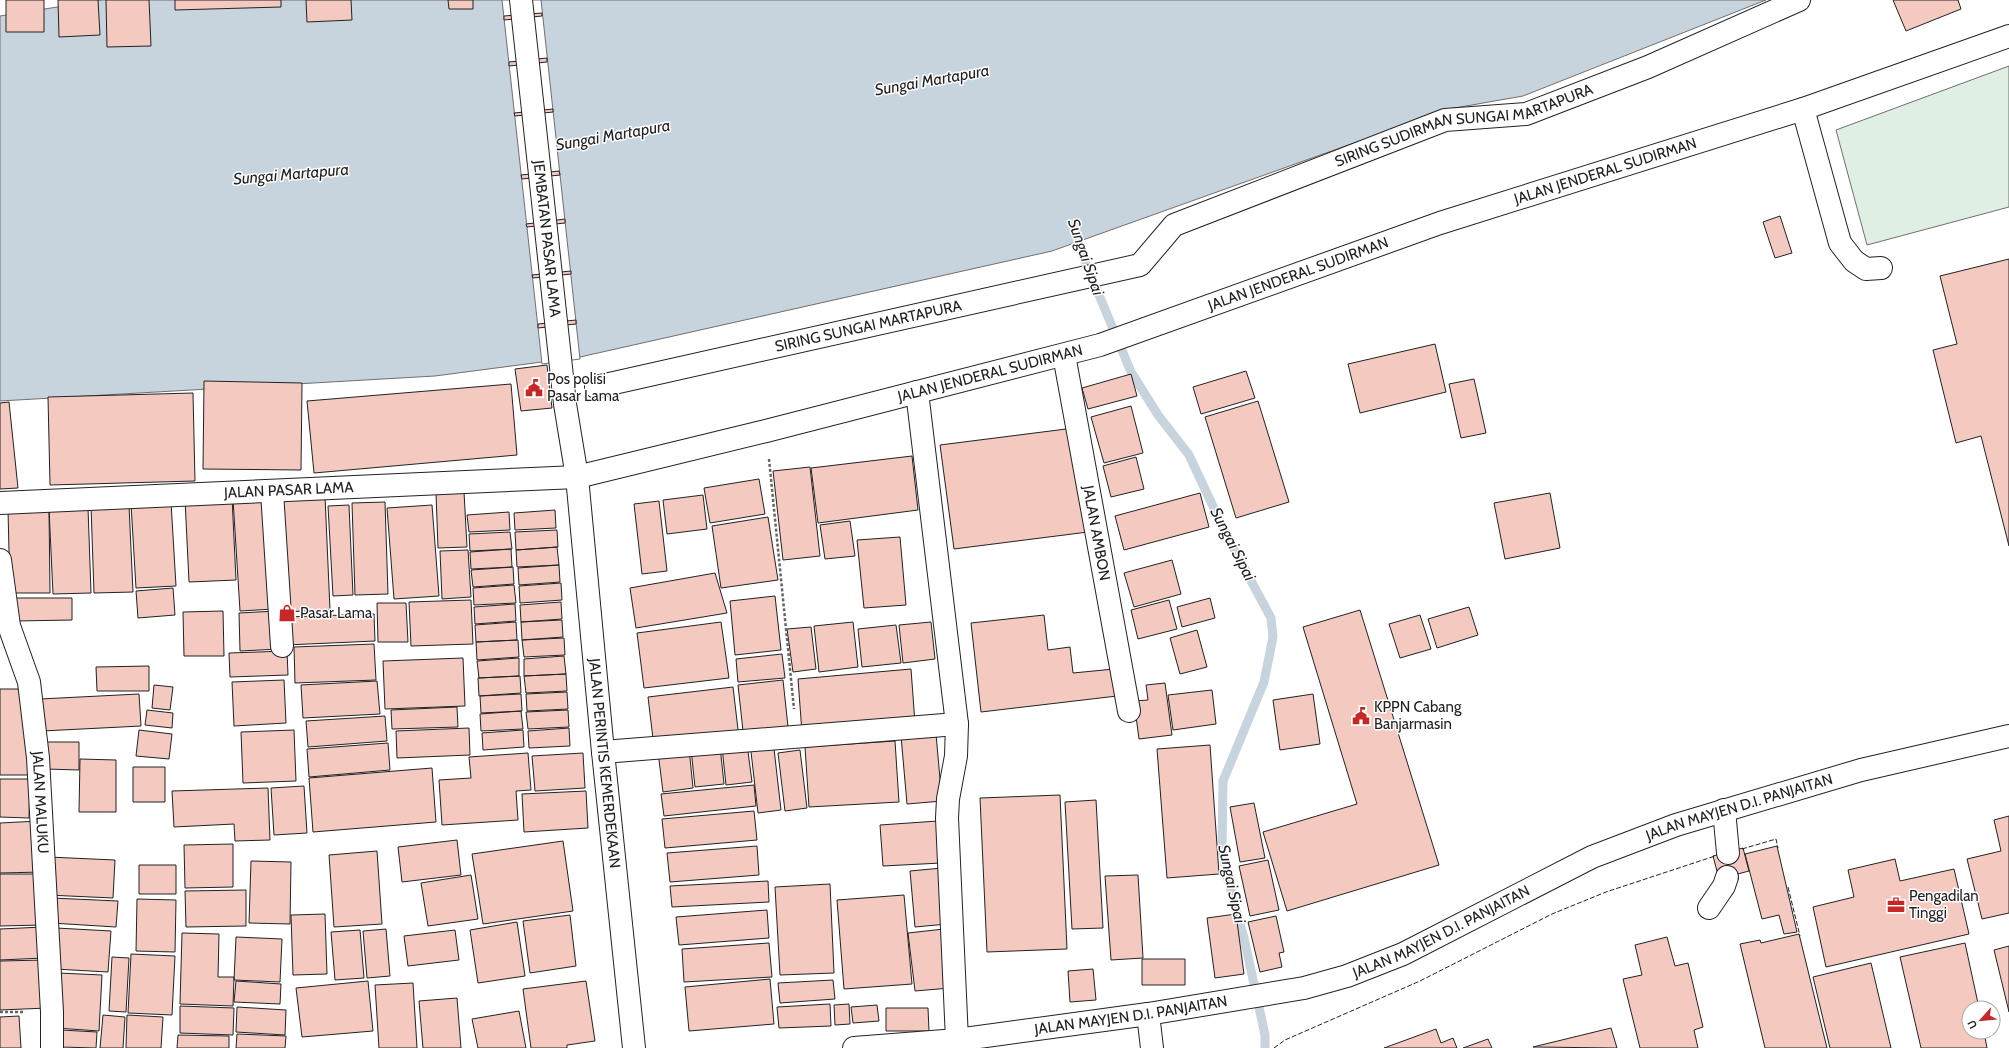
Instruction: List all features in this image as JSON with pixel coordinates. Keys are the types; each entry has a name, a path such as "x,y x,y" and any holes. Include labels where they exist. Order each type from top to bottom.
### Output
{"street":[{"name":"JEMBATAN PASAR LAMA","path":"521,0 565,404 577,477"},
{"name":"SIRING SUDIRMAN SUNGAI MARTAPURA","path":"1140,265 1174,225 1445,120 1526,114 1648,66 1799,0"},
{"name":"JALAN JENDERAL SUDIRMAN","path":"577,477 766,431 1100,345 1440,223 1803,109 2009,36"},
{"path":"1803,109 1840,243 1854,261 1866,269 1881,268"},
{"name":"SIRING SUNGAI MARTAPURA","path":"596,387 1140,265"},
{"name":"JALAN AMBON","path":"1064,354 1129,711"},
{"path":"918,392 957,724 956,756 948,799 947,818 957,1040"},
{"name":"JALAN PASAR LAMA","path":"0,503 272,492 577,477"},
{"name":"JALAN PERINTIS KEMERDEKAAN","path":"577,477 602,752 634,1048"},
{"path":"272,492 282,646"},
{"name":"JALAN MALUKU","path":"0,560 9,626 29,682 36,742 52,1012 52,1048"},
{"path":"602,752 957,724"},
{"name":"JALAN MAYJEN D.I. PANJAITAN","path":"854,1048 957,1040 1148,1014 1291,991 1347,976 1403,954 1592,857 1676,825 1861,770 2009,736"},
{"path":"1724,810 1728,852"},
{"path":"1709,908 1724,886 1727,877"},
{"path":"1148,1014 1152,1048"}],"path":[{"path":"766,431 797,737"}],"green space":[{"path":"2009,66 2009,207 1867,245 1836,130"}],"water":[{"name":"Sungai Martapura","path":"102,0 1766,0 1523,96 1449,109 1052,251 580,357 435,376 0,401 0,16"}],"pier":[{"path":"502,0 541,0 580,359 542,364"}],"building":[{"path":"6,0 44,0 44,32 6,32"},
{"path":"58,0 98,0 100,35 59,37"},
{"path":"106,0 149,0 151,46 107,47"},
{"path":"175,0 281,0 281,7 175,10"},
{"path":"306,0 351,0 352,20 307,22"},
{"path":"448,0 473,0 473,9 449,9"},
{"path":"1893,0 1958,0 1961,9 1906,31"},
{"path":"542,13 542,16 504,20 504,16"},
{"path":"547,58 547,62 509,66 509,62"},
{"path":"553,109 553,112 515,116 514,113"},
{"path":"559,171 560,175 522,179 521,175"},
{"path":"1780,216 1792,253 1775,258 1763,222"},
{"path":"565,219 565,223 527,227 526,224"},
{"path":"2009,259 2009,546 1981,436 1956,443 1933,350 1957,344 1940,276"},
{"path":"571,271 571,274 533,278 532,275"},
{"path":"576,320 576,324 538,328 538,324"},
{"path":"1435,344 1446,392 1360,413 1348,364"},
{"name":"Pos polisi Pasar Lama","path":"547,365 552,408 521,411 515,369"},
{"path":"1246,371 1255,398 1201,414 1193,387"},
{"path":"1131,374 1137,396 1088,409 1082,388"},
{"path":"1474,379 1486,433 1461,438 1449,384"},
{"path":"204,381 302,383 301,470 203,469"},
{"path":"511,384 517,455 314,473 307,401"},
{"path":"193,393 195,481 50,485 48,397"},
{"path":"1258,401 1289,502 1236,518 1205,417"},
{"path":"9,402 18,488 0,489 0,403"},
{"path":"1131,406 1143,453 1104,463 1091,417"},
{"path":"1074,428 1088,532 954,549 940,445"},
{"path":"912,456 918,510 818,523 811,468"},
{"path":"1136,457 1144,489 1111,497 1103,466"},
{"path":"810,467 820,556 783,560 773,471"},
{"path":"759,479 765,514 710,523 704,488"},
{"path":"464,492 467,547 438,548 436,493"},
{"path":"1200,493 1209,527 1124,550 1115,516"},
{"path":"1550,493 1560,548 1505,559 1494,503"},
{"path":"703,495 707,529 667,534 663,500"},
{"path":"325,496 330,610 281,612 276,498"},
{"path":"232,497 236,580 189,582 185,499"},
{"path":"268,497 274,609 240,611 233,499"},
{"path":"659,501 667,571 642,574 634,504"},
{"path":"171,502 176,586 136,588 131,504"},
{"path":"385,502 388,594 355,595 352,503"},
{"path":"129,505 133,592 94,593 91,506"},
{"path":"349,505 353,595 333,596 328,506"},
{"path":"432,505 439,596 394,599 387,508"},
{"path":"88,508 91,593 53,594 49,509"},
{"path":"8,510 49,510 50,593 10,593"},
{"path":"555,510 556,528 515,530 514,513"},
{"path":"509,512 510,530 469,532 467,515"},
{"path":"768,517 778,580 721,588 712,526"},
{"path":"850,521 855,556 825,559 820,525"},
{"path":"557,530 558,547 516,550 515,532"},
{"path":"510,532 512,549 470,551 469,534"},
{"path":"900,537 906,605 864,608 857,540"},
{"path":"557,547 559,565 517,567 516,550"},
{"path":"511,549 512,567 471,569 470,552"},
{"path":"468,550 471,597 442,599 440,551"},
{"path":"1172,560 1181,594 1134,607 1124,573"},
{"path":"559,565 560,582 519,585 518,568"},
{"path":"513,567 514,584 473,587 471,570"},
{"path":"715,573 727,613 636,628 630,588"},
{"path":"561,583 562,600 520,603 519,586"},
{"path":"514,585 516,603 474,605 473,588"},
{"path":"173,588 175,615 138,618 136,591"},
{"path":"775,596 781,650 735,655 730,601"},
{"path":"16,598 72,598 72,620 16,621"},
{"path":"1210,598 1215,618 1182,627 1177,607"},
{"path":"471,600 473,644 411,646 409,602"},
{"path":"1169,600 1177,629 1138,639 1131,610"},
{"path":"561,602 562,619 521,622 520,605"},
{"path":"377,603 406,603 408,642 378,642"},
{"path":"515,604 516,621 475,624 474,607"},
{"path":"1469,607 1478,635 1437,648 1428,619"},
{"name":"KPPN Cabang Banjarmasin","path":"1360,610 1439,865 1287,911 1263,832 1357,804 1303,627"},
{"path":"223,611 224,656 184,656 183,612"},
{"path":"277,611 279,649 240,651 239,613"},
{"path":"374,614 375,641 286,645 285,617"},
{"path":"1044,615 1048,650 1070,647 1073,673 1114,669 1117,696 981,712 971,623"},
{"path":"1420,615 1431,649 1400,658 1389,624"},
{"path":"562,620 563,637 522,640 521,622"},
{"path":"516,622 517,640 476,642 475,625"},
{"path":"721,622 729,678 644,688 637,633"},
{"path":"853,622 858,667 819,672 814,626"},
{"path":"931,622 935,659 903,663 899,625"},
{"path":"896,625 901,663 862,667 858,629"},
{"path":"811,627 816,669 793,672 787,629"},
{"path":"1197,630 1207,667 1180,674 1170,638"},
{"path":"564,638 565,655 524,657 522,640"},
{"path":"518,640 519,657 477,660 476,642"},
{"path":"374,644 376,680 295,683 294,647"},
{"path":"287,651 288,675 230,677 229,653"},
{"path":"782,654 785,678 738,682 736,659"},
{"path":"564,656 566,674 524,676 524,659"},
{"path":"463,658 465,706 385,709 383,661"},
{"path":"519,658 519,676 479,678 477,661"},
{"path":"149,666 149,691 97,691 96,667"},
{"path":"911,669 915,723 802,733 798,679"},
{"path":"566,674 567,691 526,693 524,676"},
{"path":"520,676 521,693 479,696 478,678"},
{"path":"284,680 286,723 234,726 232,682"},
{"path":"783,680 789,736 744,740 738,685"},
{"path":"377,681 380,714 303,718 301,685"},
{"path":"1165,683 1172,735 1139,739 1134,701 1148,700 1146,685"},
{"path":"154,685 173,687 170,710 152,708"},
{"path":"733,687 739,738 654,747 648,697"},
{"path":"0,689 28,689 30,775 0,775"},
{"path":"1212,690 1216,724 1173,730 1168,695"},
{"path":"567,692 568,709 527,711 526,694"},
{"path":"139,694 141,726 42,731 40,699"},
{"path":"521,694 522,711 481,713 480,696"},
{"path":"1313,694 1320,744 1280,750 1273,700"},
{"path":"457,707 458,727 392,729 391,710"},
{"path":"147,710 173,713 172,728 145,725"},
{"path":"568,710 569,727 528,729 526,712"},
{"path":"521,711 523,729 481,731 480,714"},
{"path":"385,716 387,741 308,747 306,721"},
{"path":"469,728 470,755 397,758 396,731"},
{"path":"569,728 570,746 529,748 528,731"},
{"path":"139,730 172,734 169,759 136,756"},
{"path":"294,730 296,781 243,783 241,732"},
{"path":"523,730 524,747 483,750 482,733"},
{"path":"936,734 942,801 907,804 901,736"},
{"path":"773,740 781,810 758,813 750,743"},
{"path":"895,741 899,802 809,807 805,747"},
{"path":"47,742 79,742 79,770 46,769"},
{"path":"388,743 390,770 309,777 307,749"},
{"path":"747,744 752,782 726,785 722,747"},
{"path":"1210,745 1219,874 1167,878 1157,749"},
{"path":"720,746 724,784 695,787 691,749"},
{"path":"689,748 693,788 663,792 658,752"},
{"path":"800,750 807,808 785,811 778,753"},
{"path":"528,753 531,790 516,791 518,820 442,825 439,780 471,778 469,757"},
{"path":"583,753 585,788 535,791 532,756"},
{"path":"80,759 116,760 116,812 79,812"},
{"path":"133,767 165,767 165,802 133,802"},
{"path":"432,768 436,822 313,832 309,778"},
{"path":"0,779 30,779 29,818 0,817"},
{"path":"754,785 756,806 664,816 661,794"},
{"path":"304,786 307,833 274,835 271,788"},
{"path":"268,788 270,840 235,841 234,824 174,827 172,791"},
{"path":"586,791 588,828 524,832 522,794"},
{"path":"1060,795 1067,949 987,952 980,798"},
{"path":"1096,800 1103,928 1072,929 1065,802"},
{"path":"1254,803 1265,858 1240,862 1230,807"},
{"path":"754,811 757,840 665,848 662,819"},
{"path":"2009,816 2009,913 1982,919 1967,859 2001,851 1994,820"},
{"path":"40,821 42,872 0,873 0,823"},
{"path":"938,821 941,863 883,866 880,825"},
{"path":"457,840 461,875 402,882 398,847"},
{"path":"563,841 573,911 483,924 472,854"},
{"path":"233,844 233,887 185,888 184,845"},
{"path":"757,846 759,875 670,882 667,853"},
{"path":"1777,846 1797,932 1784,934 1779,915 1762,919 1745,854"},
{"path":"1743,848 1749,871 1719,879 1713,856"},
{"path":"377,851 382,924 334,927 329,855"},
{"path":"48,857 115,860 113,898 47,895"},
{"path":"1895,859 1900,881 1954,869 1969,934 1826,967 1813,907 1854,897 1848,870"},
{"path":"1268,860 1279,910 1250,916 1239,866"},
{"path":"251,861 291,862 290,924 249,923"},
{"path":"139,865 176,865 176,894 139,894"},
{"path":"942,868 947,924 915,927 910,871"},
{"path":"0,874 41,874 42,925 0,926"},
{"path":"471,875 478,919 428,926 421,883"},
{"path":"1138,875 1143,958 1111,960 1105,876"},
{"path":"768,881 769,902 672,907 670,886"},
{"path":"830,884 834,973 780,975 775,887"},
{"path":"246,890 246,926 186,927 185,891"},
{"path":"904,895 912,984 844,989 837,900"},
{"path":"52,898 118,901 116,927 51,923"},
{"path":"137,899 176,900 175,952 136,951"},
{"path":"767,910 769,938 679,945 676,917"},
{"path":"325,914 327,974 293,975 291,915"},
{"path":"1236,914 1244,974 1215,978 1207,918"},
{"path":"570,915 576,966 530,973 523,921"},
{"path":"1276,916 1284,952 1279,953 1282,967 1260,972 1248,922"},
{"path":"517,922 525,976 478,983 470,930"},
{"path":"43,927 44,958 0,960 0,929"},
{"path":"56,928 111,931 108,972 55,969"},
{"path":"386,929 390,976 367,978 363,931"},
{"path":"944,929 950,988 915,991 908,933"},
{"path":"360,930 364,978 335,980 331,932"},
{"path":"455,930 459,960 408,966 404,936"},
{"path":"182,933 219,934 218,977 234,977 233,1006 180,1004"},
{"path":"1799,934 1827,1048 1765,1048 1740,944 1760,940 1761,943"},
{"path":"236,937 282,939 280,982 234,980"},
{"path":"1667,937 1675,966 1688,963 1703,1027 1694,1030 1698,1048 1640,1048 1623,979 1642,975 1635,945"},
{"path":"769,943 772,977 684,982 682,949"},
{"path":"1965,943 1977,1000 1961,1000 1961,1040 1986,1040 1987,1048 1921,1048 1900,957"},
{"path":"2009,946 2009,1012 1994,950"},
{"path":"131,954 175,956 172,1015 128,1013"},
{"path":"112,957 129,958 126,1012 109,1011"},
{"path":"1142,959 1185,959 1185,985 1142,985"},
{"path":"45,960 48,1008 0,1010 0,961"},
{"path":"1871,963 1891,1048 1830,1048 1813,977"},
{"path":"1093,969 1096,1000 1070,1002 1068,971"},
{"path":"58,973 102,975 99,1031 56,1028"},
{"path":"770,979 774,1024 689,1031 685,987"},
{"path":"833,980 835,999 780,1003 778,983"},
{"path":"236,981 281,984 280,1004 234,1002"},
{"path":"368,981 373,1031 302,1037 296,988"},
{"path":"586,981 595,1041 567,1045 567,1048 531,1048 523,989"},
{"path":"413,983 417,1048 379,1048 375,985"},
{"path":"457,998 461,1048 423,1048 419,1001"},
{"path":"830,1004 831,1026 779,1028 777,1007"},
{"path":"849,1004 850,1024 835,1025 834,1005"},
{"path":"877,1005 879,1021 853,1023 851,1007"},
{"path":"180,1006 234,1008 233,1035 180,1033"},
{"path":"237,1007 286,1010 285,1035 236,1032"},
{"path":"886,1008 928,1008 929,1031 886,1031"},
{"path":"519,1011 526,1048 478,1048 472,1019"},
{"path":"103,1015 125,1017 123,1048 100,1048"},
{"path":"127,1015 163,1017 161,1048 126,1048"},
{"path":"19,1016 21,1048 0,1048 0,1017"},
{"path":"1611,1028 1617,1048 1533,1047"},
{"path":"1436,1029 1441,1043 1453,1038 1457,1048 1384,1048"},
{"path":"61,1030 97,1032 96,1048 60,1047"},
{"path":"237,1034 286,1036 285,1048 236,1048"},
{"path":"178,1035 229,1036 229,1048 177,1048"},
{"path":"1488,1039 1492,1048 1463,1048"}],"waterway":[{"name":"Sungai Sipai","path":"1074,231 1077,242 1131,372 1158,415 1189,455 1226,534 1271,618 1273,637 1264,682 1223,781 1222,849 1227,876 1244,938 1265,1035 1265,1048"}],"fence":[{"path":"1742,849 1776,839 1778,848"},
{"path":"1274,1048 1285,1040 1420,981 1552,914 1606,892 1715,856"},
{"path":"1788,887 1800,936"}],"place":[{"name":"Pos polisi Pasar Lama","path":"534,388"},
{"name":"Pasar Lama","path":"287,613"},
{"name":"KPPN Cabang Banjarmasin","path":"1361,716"},
{"name":"Pengadilan Tinggi","path":"1896,905"}]}
